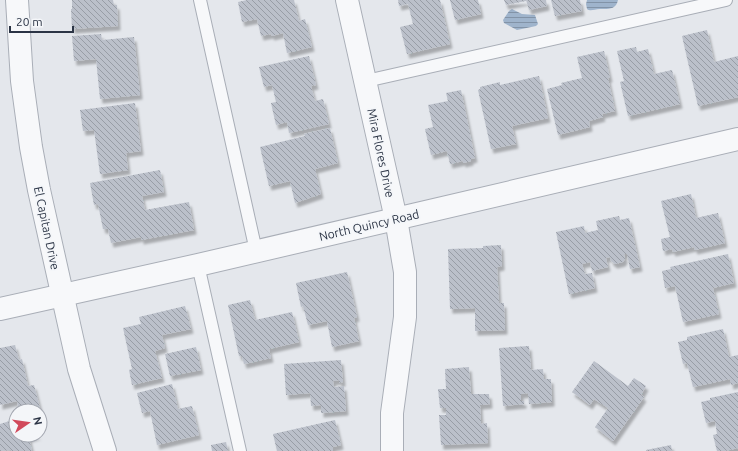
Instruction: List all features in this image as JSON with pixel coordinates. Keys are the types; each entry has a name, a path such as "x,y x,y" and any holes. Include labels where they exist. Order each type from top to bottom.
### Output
{"street":[{"name":"El Capitan Drive","path":"17,0 22,81 31,147 42,205 79,369 105,451"},
{"name":"Mira Flores Drive","path":"347,0 404,259 406,295 403,331 393,400 391,431 392,451"},
{"name":"North Quincy Road","path":"0,309 198,265 738,140"}],"lane":[{"path":"200,0 256,251"},
{"path":"366,81 726,0"},
{"path":"198,265 240,451"}],"water":[{"path":"587,0 618,0 615,6 611,8 588,10 586,4"},
{"path":"512,9 522,14 535,15 538,24 536,26 517,30 504,23 503,20"}],"building":[{"path":"72,0 113,0 114,5 117,5 118,26 72,29"},
{"path":"247,0 294,0 299,21 305,19 312,47 287,53 283,33 272,36 271,34 261,36 257,19 242,22 238,2"},
{"path":"398,0 440,0 450,44 407,54 400,27 413,24 408,4 399,6"},
{"path":"450,0 478,0 481,14 455,20"},
{"path":"504,0 526,0 526,1 506,5"},
{"path":"526,0 546,0 547,6 529,10"},
{"path":"551,0 580,0 582,11 555,16"},
{"path":"707,30 714,62 738,56 738,97 698,106 682,36"},
{"path":"101,34 102,40 134,37 140,95 100,99 96,59 74,61 72,36"},
{"path":"636,47 637,52 648,49 654,74 672,70 680,104 628,116 620,82 624,81 617,51"},
{"path":"604,51 615,111 602,114 603,117 589,121 590,127 558,135 547,89 562,85 561,83 582,78 577,57"},
{"path":"309,56 316,85 311,86 315,101 323,99 329,124 289,133 287,122 276,125 271,103 276,102 272,85 264,87 259,67"},
{"path":"539,76 548,118 512,126 516,144 491,149 478,90 480,87 500,82 500,85"},
{"path":"461,90 475,158 471,159 471,161 463,163 463,161 450,164 447,151 431,155 425,129 433,127 428,105 448,101 446,93"},
{"path":"135,103 141,151 126,153 128,170 100,174 94,130 83,131 80,110"},
{"path":"330,128 338,163 315,169 321,194 295,203 290,181 269,186 260,147"},
{"path":"160,170 164,192 142,196 145,210 189,202 194,230 141,240 141,237 111,243 108,229 103,229 98,204 94,205 90,183"},
{"path":"691,194 696,218 718,213 725,243 695,250 694,247 673,252 672,249 663,251 661,239 670,237 661,201"},
{"path":"619,216 620,220 629,218 640,267 630,269 627,254 624,254 625,259 623,262 615,264 611,261 610,257 606,258 608,267 592,271 590,262 582,264 585,274 592,273 595,288 569,294 556,232 584,226 585,233 598,230 596,221"},
{"path":"501,245 502,266 497,267 499,303 504,303 505,330 475,331 475,308 450,309 448,249 483,248 483,246"},
{"path":"728,254 734,283 713,288 719,314 683,322 675,286 665,288 662,271 671,269 670,267"},
{"path":"347,272 357,317 354,318 359,341 332,347 327,321 308,325 303,306 301,307 296,283"},
{"path":"250,300 255,320 292,312 299,342 269,349 271,358 244,364 242,356 239,356 228,305"},
{"path":"185,306 191,329 162,335 165,348 155,351 162,378 132,385 129,370 132,369 123,328 141,324 139,317"},
{"path":"723,329 729,357 738,355 738,383 731,385 730,379 693,387 687,363 683,364 678,342 687,340 687,337"},
{"path":"15,345 19,360 22,359 28,386 34,385 39,403 17,403 17,401 0,405 0,348"},
{"path":"529,346 531,370 543,369 544,379 551,379 552,402 529,404 528,393 521,394 521,401 524,401 524,404 503,406 499,348"},
{"path":"196,347 201,370 170,376 165,354"},
{"path":"341,360 343,382 339,383 339,380 333,381 334,387 344,386 346,411 321,413 321,405 311,406 310,393 286,395 284,364"},
{"path":"594,361 628,386 634,378 646,386 641,395 644,397 613,441 595,427 608,408 594,399 590,405 572,392"},
{"path":"469,367 471,394 489,394 490,404 480,405 481,424 487,423 488,443 441,445 439,415 446,415 446,408 440,408 438,389 446,389 445,369"},
{"path":"172,384 178,409 192,406 199,435 157,445 150,411 142,413 137,393"},
{"path":"738,392 738,448 717,451 713,435 717,434 715,421 706,423 701,402 710,400 710,398"},
{"path":"335,420 341,445 333,447 333,451 277,451 273,434"},
{"path":"8,422 8,443 30,443 32,451 0,451 0,424"},
{"path":"226,442 228,451 212,451 211,445"},
{"path":"671,445 672,451 646,451 646,450"}]}
